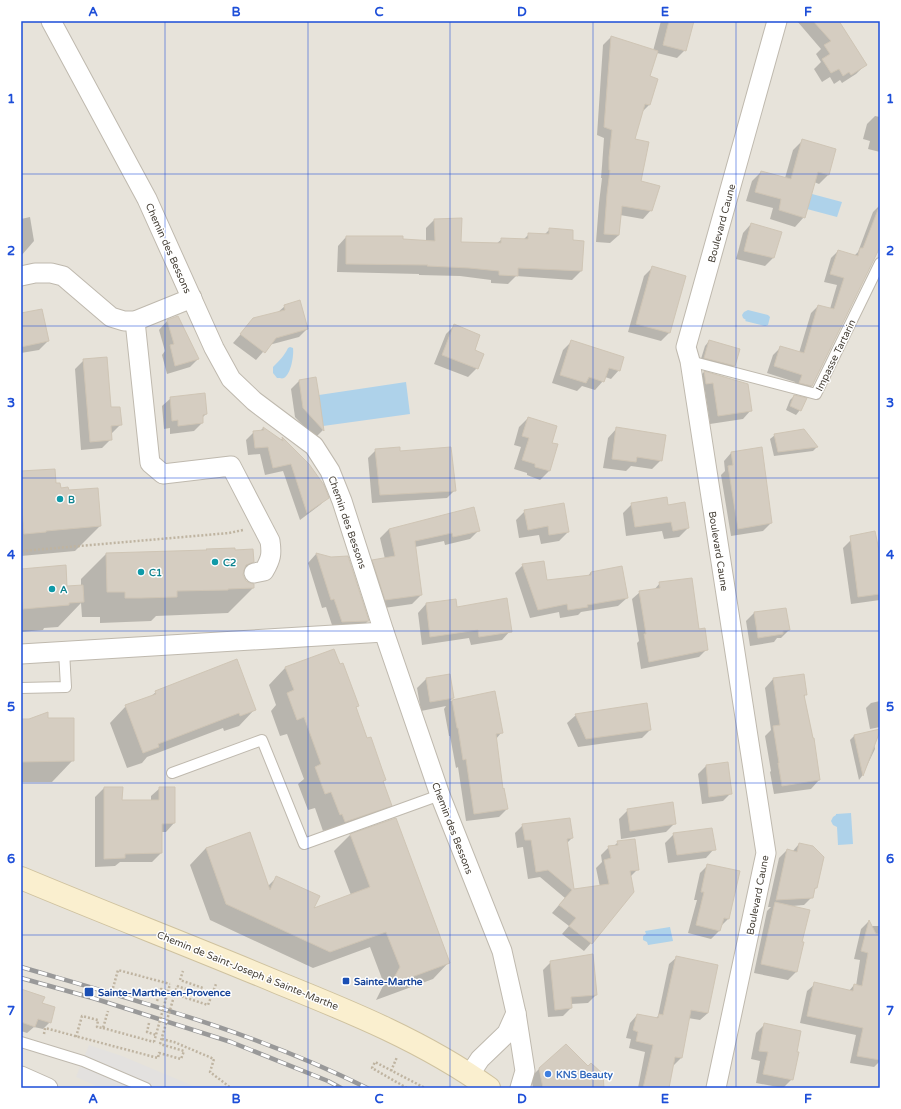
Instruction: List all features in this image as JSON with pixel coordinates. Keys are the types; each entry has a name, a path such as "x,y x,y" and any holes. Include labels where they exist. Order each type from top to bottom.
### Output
{"main road":[{"name":"Chemin de Saint-Joseph à Sainte-Marthe","path":"22,881 345,1010 400,1035 470,1074 489,1088"}],"street":[{"name":"Chemin des Bessons","path":"51,21 148,199 214,348 231,378 254,401 314,446 330,471 342,500 384,632 440,795 502,951 516,1013 525,1071 520,1088"},
{"name":"Boulevard Caune","path":"716,1088 766,853 690,361 686,347 777,21"},
{"path":"21,276 35,273 51,273 63,276 111,317 124,322 135,321 192,298"},
{"path":"135,321 150,463 163,474 231,466 266,533 272,551 270,561 264,570 254,573"},
{"path":"21,654 384,632"},
{"path":"470,1074 480,1059 506,1034 516,1013"},
{"path":"21,1076 48,1088"}],"lane":[{"name":"Impasse Tartarin","path":"690,361 816,394 880,263"},
{"path":"21,688 66,687 64,651"},
{"path":"172,773 262,740 304,844 440,795"},
{"path":"21,1042 83,1061 146,1088"}],"path":[{"path":"22,551 229,533 261,526"},
{"path":"76,1037 82,1016 98,1020 97,1027 154,1042 170,984 118,970 113,988"},
{"path":"21,1042 24,1031 43,1036 45,1028 158,1058 159,1053 181,1059 184,1051 160,1044 177,986 201,994 203,988 180,980 183,971"},
{"path":"174,994 208,1005 216,984"},
{"path":"157,1001 161,989 168,991"},
{"path":"103,1028 108,1011"},
{"path":"150,1023 148,1032 156,1035"},
{"path":"162,1039 169,1040 214,1059 210,1072 231,1088"},
{"path":"407,1088 372,1068 375,1062 425,1088"}],"shaded area":[{"path":"21,21 880,21 880,1088 21,1088"},
{"path":"89,1045 122,1056 198,1088 101,1088 76,1077"}],"water":[{"path":"812,194 842,202 837,217 807,209"},
{"path":"748,310 768,315 770,317 768,325 765,326 745,321 746,320 742,315"},
{"path":"290,347 293,348 293,351 290,369 284,378 277,378 273,373 273,367 284,356"},
{"path":"406,382 410,414 323,426 319,405 319,395"},
{"path":"851,813 853,844 838,845 837,827 833,825 831,821 836,814"},
{"path":"670,927 673,941 648,945 647,942 643,940 643,936 646,934 645,931"}],"building":[{"path":"669,21 694,21 686,51 663,45"},
{"path":"813,21 839,21 867,65 851,75 849,72 843,76 839,69 831,73 822,59 830,54 824,45 831,41"},
{"path":"611,36 658,51 650,76 658,79 650,105 645,104 635,139 649,142 641,181 660,186 652,211 622,206 619,235 604,234 612,130 604,127"},
{"path":"802,139 836,149 829,175 818,172 805,218 779,210 781,199 755,192 761,171 791,179"},
{"path":"879,207 880,247 812,386 799,383 802,375 774,366 780,346 804,353 818,305 834,309 844,278 830,274 838,250 858,256 860,248 863,248"},
{"path":"462,218 461,242 501,243 501,238 528,239 528,233 549,234 549,228 573,230 573,240 584,241 582,271 518,268 518,276 499,275 499,271 427,266 428,265 346,264 346,236 403,236 403,239 435,241 434,219"},
{"path":"751,223 782,232 774,258 744,251"},
{"path":"652,266 686,276 670,333 636,324"},
{"path":"300,300 308,329 276,338 265,353 240,334 253,318 285,310 284,305"},
{"path":"42,309 49,341 21,347 21,313"},
{"path":"178,316 199,359 175,366 170,345 174,344 167,320"},
{"path":"454,324 480,335 475,350 484,354 478,369 442,355"},
{"path":"571,340 624,357 620,371 609,368 604,382 589,377 586,383 560,375"},
{"path":"709,340 740,349 735,366 704,358"},
{"path":"107,357 111,407 120,407 122,425 111,426 112,440 90,442 83,359"},
{"path":"704,371 748,384 752,411 718,416 713,383 706,384"},
{"path":"316,377 324,431 303,408 299,380"},
{"path":"205,393 207,414 203,415 203,423 178,426 178,420 172,421 170,397"},
{"path":"794,395 807,398 801,411 790,406"},
{"path":"528,417 557,426 552,443 558,444 550,471 535,467 535,464 522,460 529,438 522,436"},
{"path":"263,427 283,441 282,437 309,464 324,485 329,498 307,513 291,464 273,468 268,447 255,448 253,431 264,430"},
{"path":"616,427 666,435 662,461 637,457 636,462 612,459"},
{"path":"804,429 818,447 778,452 774,434"},
{"path":"400,447 400,451 451,447 456,491 380,495 375,449"},
{"path":"762,447 772,523 738,529 728,466 733,465 731,452"},
{"name":"B","path":"55,469 56,483 60,483 61,488 68,487 69,490 98,488 101,526 24,534 22,508 21,509 21,471"},
{"path":"667,497 668,505 685,502 689,528 673,531 671,522 635,527 631,503"},
{"path":"564,503 569,532 549,535 548,526 528,530 524,510"},
{"path":"474,507 480,531 453,537 452,533 415,541 422,595 385,600 372,560 395,556 389,529"},
{"path":"875,531 880,555 880,594 858,597 850,536"},
{"path":"235,548 235,550 253,549 254,562 246,565 243,575 246,581 254,584 254,588 177,591 177,597 142,598 125,598 125,592 107,592 106,553"},
{"path":"316,553 331,557 348,556 369,621 342,622 334,599 331,600"},
{"path":"544,561 547,580 591,575 591,572 622,566 628,598 568,610 567,604 538,610 522,564"},
{"name":"A","path":"66,565 67,586 83,585 84,602 69,603 69,605 23,609 21,569"},
{"path":"692,578 699,629 705,628 708,650 649,662 639,591 660,588 659,582"},
{"path":"507,598 512,632 479,637 478,630 430,637 426,603 456,599 457,607"},
{"path":"786,608 790,630 783,631 783,634 758,638 754,612"},
{"path":"334,649 340,664 343,663 359,706 356,707 367,738 371,737 386,780 383,781 392,806 345,822 342,814 340,815 331,792 325,794 315,767 321,764 304,717 297,720 287,693 294,690 285,667"},
{"path":"237,659 256,710 240,716 239,713 158,744 159,747 143,753 125,705 156,694 155,691"},
{"path":"450,674 454,698 430,702 426,678"},
{"path":"804,674 807,695 804,695 814,738 820,780 782,786 773,726 780,725 773,678"},
{"path":"495,691 503,733 496,734 503,789 504,788 508,809 474,814 466,759 463,760 452,700"},
{"path":"647,703 651,730 586,739 575,714"},
{"path":"48,712 48,718 74,718 74,761 21,762 21,719 29,719"},
{"path":"880,729 880,731 863,776 854,735"},
{"path":"728,762 732,794 709,797 706,765"},
{"path":"104,787 123,787 122,800 159,800 159,787 175,787 175,823 162,824 162,853 125,854 125,858 104,859"},
{"path":"673,802 676,824 630,831 627,809"},
{"path":"396,818 450,963 390,985 400,967 386,932 330,952 226,904 206,848 250,832 270,890 276,876 320,896 314,908 370,887 350,834"},
{"path":"570,818 573,838 567,839 574,889 609,884 604,860 611,858 608,846 618,845 617,841 635,839 639,870 630,871 634,892 592,944 569,926 576,918 559,905 572,890 548,870 536,872 531,840 525,840 522,824"},
{"path":"712,828 716,850 677,855 673,833"},
{"path":"799,843 813,846 824,857 817,888 815,888 813,898 776,900 787,849 797,852"},
{"path":"707,864 740,871 729,919 724,918 720,931 696,925 704,892 701,892"},
{"path":"775,902 810,910 802,942 804,942 797,972 761,964"},
{"path":"869,920 876,934 880,934 880,1060 857,1056 863,1028 807,1016 814,982 853,991 854,984 862,986 868,953 861,951"},
{"path":"593,954 597,995 571,997 572,1008 555,1010 550,961"},
{"path":"676,956 718,965 708,1013 691,1010 682,1058 675,1057 669,1088 643,1088 653,1045 636,1041 638,1032 633,1030 637,1014 658,1018 659,1014 663,1015"},
{"path":"21,989 45,997 42,1003 55,1007 51,1023 38,1019 35,1027 21,1022"},
{"path":"764,1023 801,1031 797,1052 799,1052 793,1080 763,1074 768,1052 759,1051"},
{"path":"566,1044 588,1066 591,1063 603,1074 604,1088 543,1088 539,1068"}],"railway":[{"path":"21,967 153,1006 240,1035 325,1068 367,1088"},
{"path":"21,978 96,999 231,1042 328,1081 341,1088"}],"place":[{"name":"B","path":"60,499"},
{"name":"C2","path":"215,562"},
{"name":"C1","path":"141,572"},
{"name":"A","path":"52,589"},
{"name":"Sainte-Marthe","path":"346,981"},
{"name":"Sainte-Marthe-en-Provence","path":"89,992"},
{"name":"KNS Beauty","path":"548,1074"}]}
